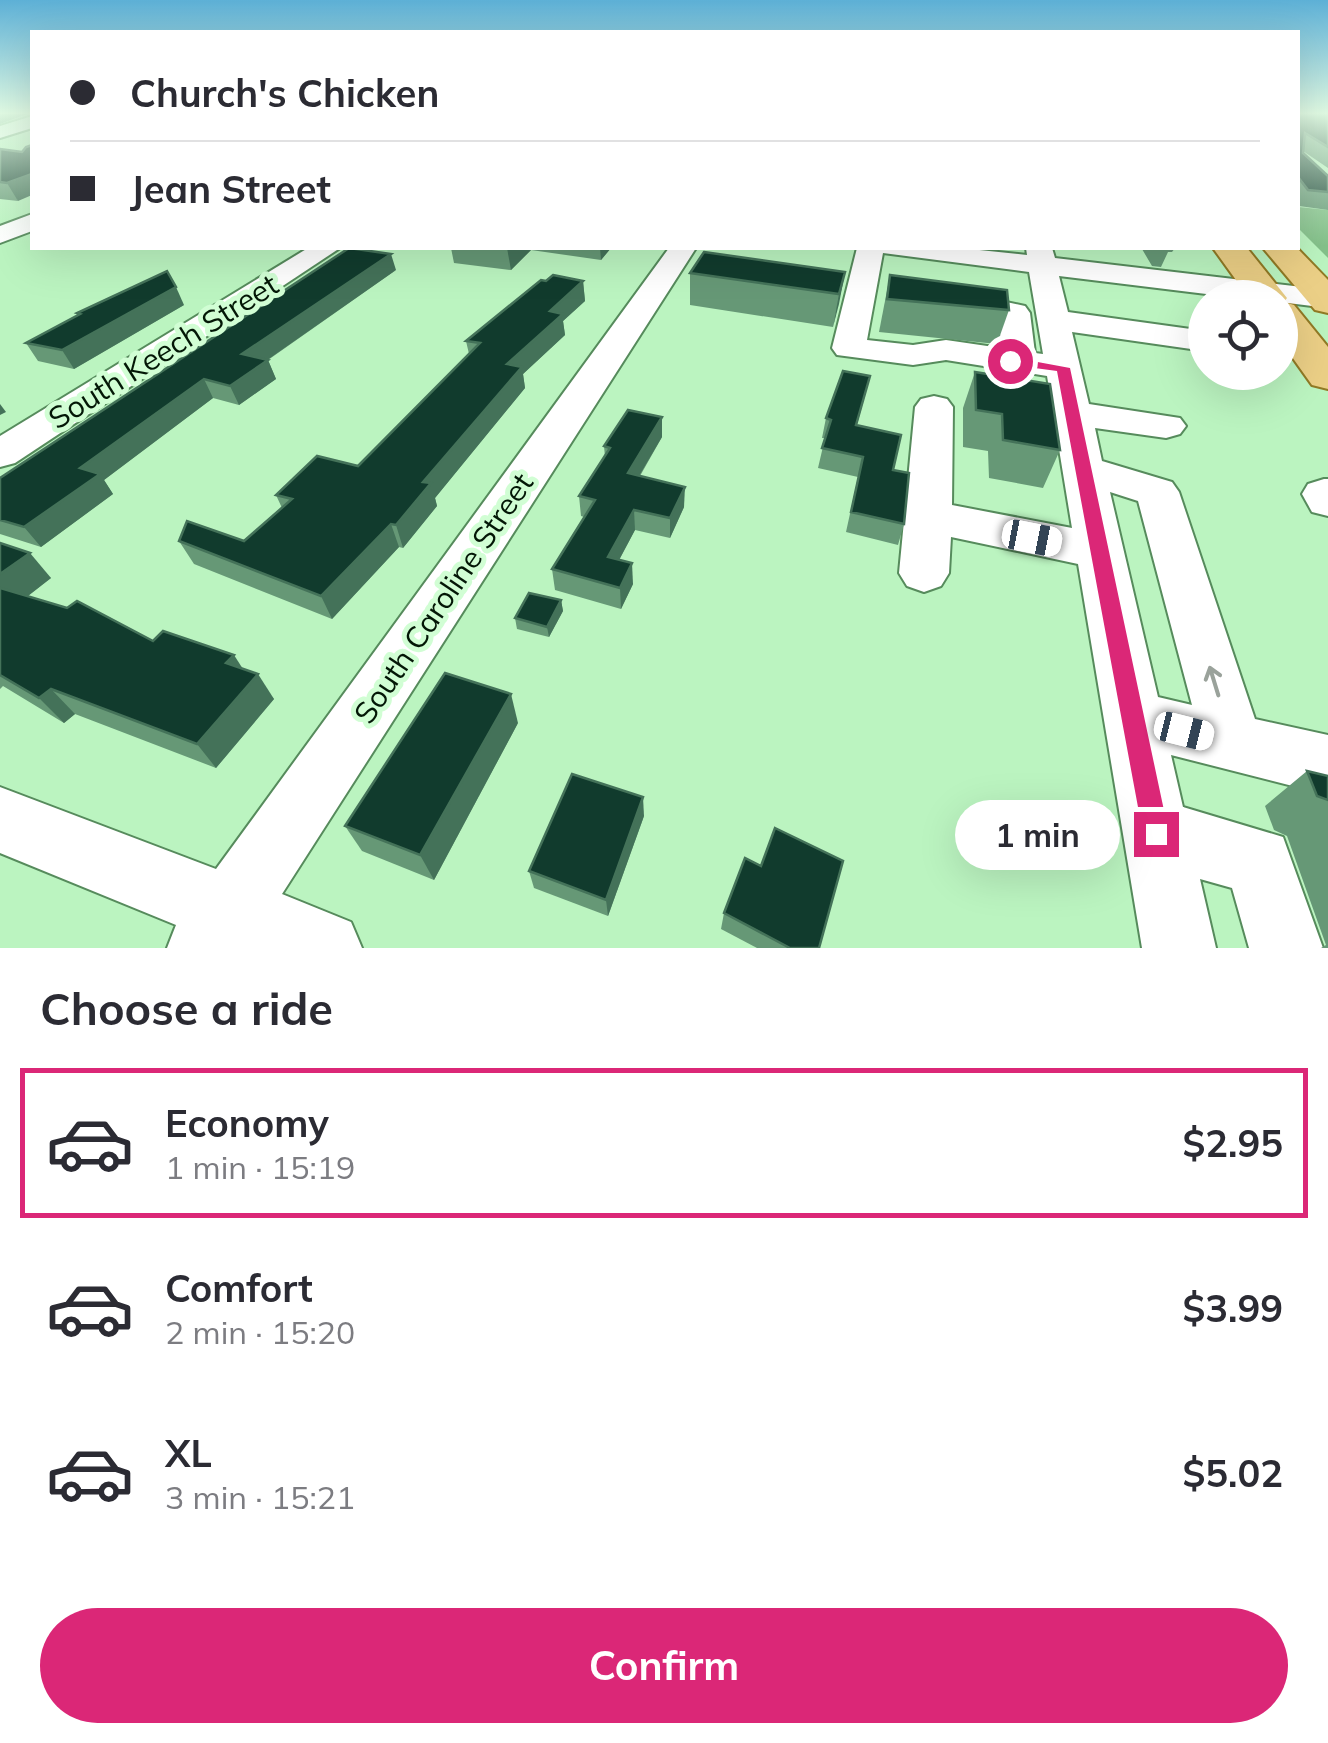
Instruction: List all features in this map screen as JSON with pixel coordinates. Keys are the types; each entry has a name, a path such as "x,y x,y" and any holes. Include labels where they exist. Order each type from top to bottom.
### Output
{"main road":[{"path":"1232,250 1255,280"},
{"path":"1281,250 1327,300"},
{"path":"1298,337 1328,376"}],"street":[{"path":"0,235 30,212"},
{"name":"South Keech Street","path":"0,454 323,250"},
{"name":"South Caroline Street","path":"217,929 681,250"},
{"path":"870,250 849,348 913,355 946,350 1052,366 1166,426"},
{"path":"918,250 1055,261 1188,292"},
{"path":"1055,261 1052,366 1083,469 1179,948"},
{"path":"862,286 990,305 1014,313 1052,366"},
{"path":"1105,327 1098,297 1118,293 1188,302"},
{"path":"1298,301 1327,300"},
{"path":"1052,366 1105,327 1188,339"},
{"path":"924,573 934,406"},
{"path":"1083,469 1157,492 1232,743"},
{"path":"929,517 1100,551"},
{"path":"1133,718 1328,766"},
{"path":"0,820 217,929 324,948"},
{"path":"1156,834 1259,861 1286,948"}],"green space":[{"path":"1300,207 1328,210 1328,258 1300,230"}],"building":[{"path":"0,158 30,158 30,175 0,182"},
{"path":"1300,158 1309,158 1328,176 1328,192 1308,190 1300,180"},
{"path":"346,250 391,254 242,354 268,360 230,386 204,379 80,468 100,474 24,527 0,520 0,478"},
{"path":"704,252 845,272 839,294 690,273"},
{"path":"167,271 176,287 62,350 26,343 80,314 77,313"},
{"path":"553,275 583,281 550,311 563,314 507,364 522,367 423,482 431,483 396,525 391,524 321,596 179,541 187,521 244,541 292,499 276,495 317,456 358,466 480,343 466,341 541,280"},
{"path":"890,275 1007,290 1009,310 887,299"},
{"path":"843,371 870,376 856,425 901,435 893,470 909,473 904,524 851,512 863,457 822,448 831,420 826,418"},
{"path":"975,372 1050,384 1060,450 1003,440 1002,414 976,410"},
{"path":"628,410 662,417 628,473 685,487 670,518 634,510 608,557 632,563 620,588 552,569 595,500 579,496 610,448 604,446"},
{"path":"0,543 30,553 0,574"},
{"path":"0,588 67,608 77,601 153,641 163,631 234,655 226,663 258,674 197,744 51,689 39,698 0,675"},
{"path":"529,593 561,600 547,627 515,618"},
{"path":"445,673 511,694 420,855 345,826"},
{"path":"1307,771 1328,776 1328,800 1317,796"},
{"path":"572,774 643,797 606,900 529,871"},
{"path":"775,828 843,861 819,948 790,948 724,913 745,858 761,866"}],"route":[{"path":"1010,361 1063,368 1156,834"}]}
